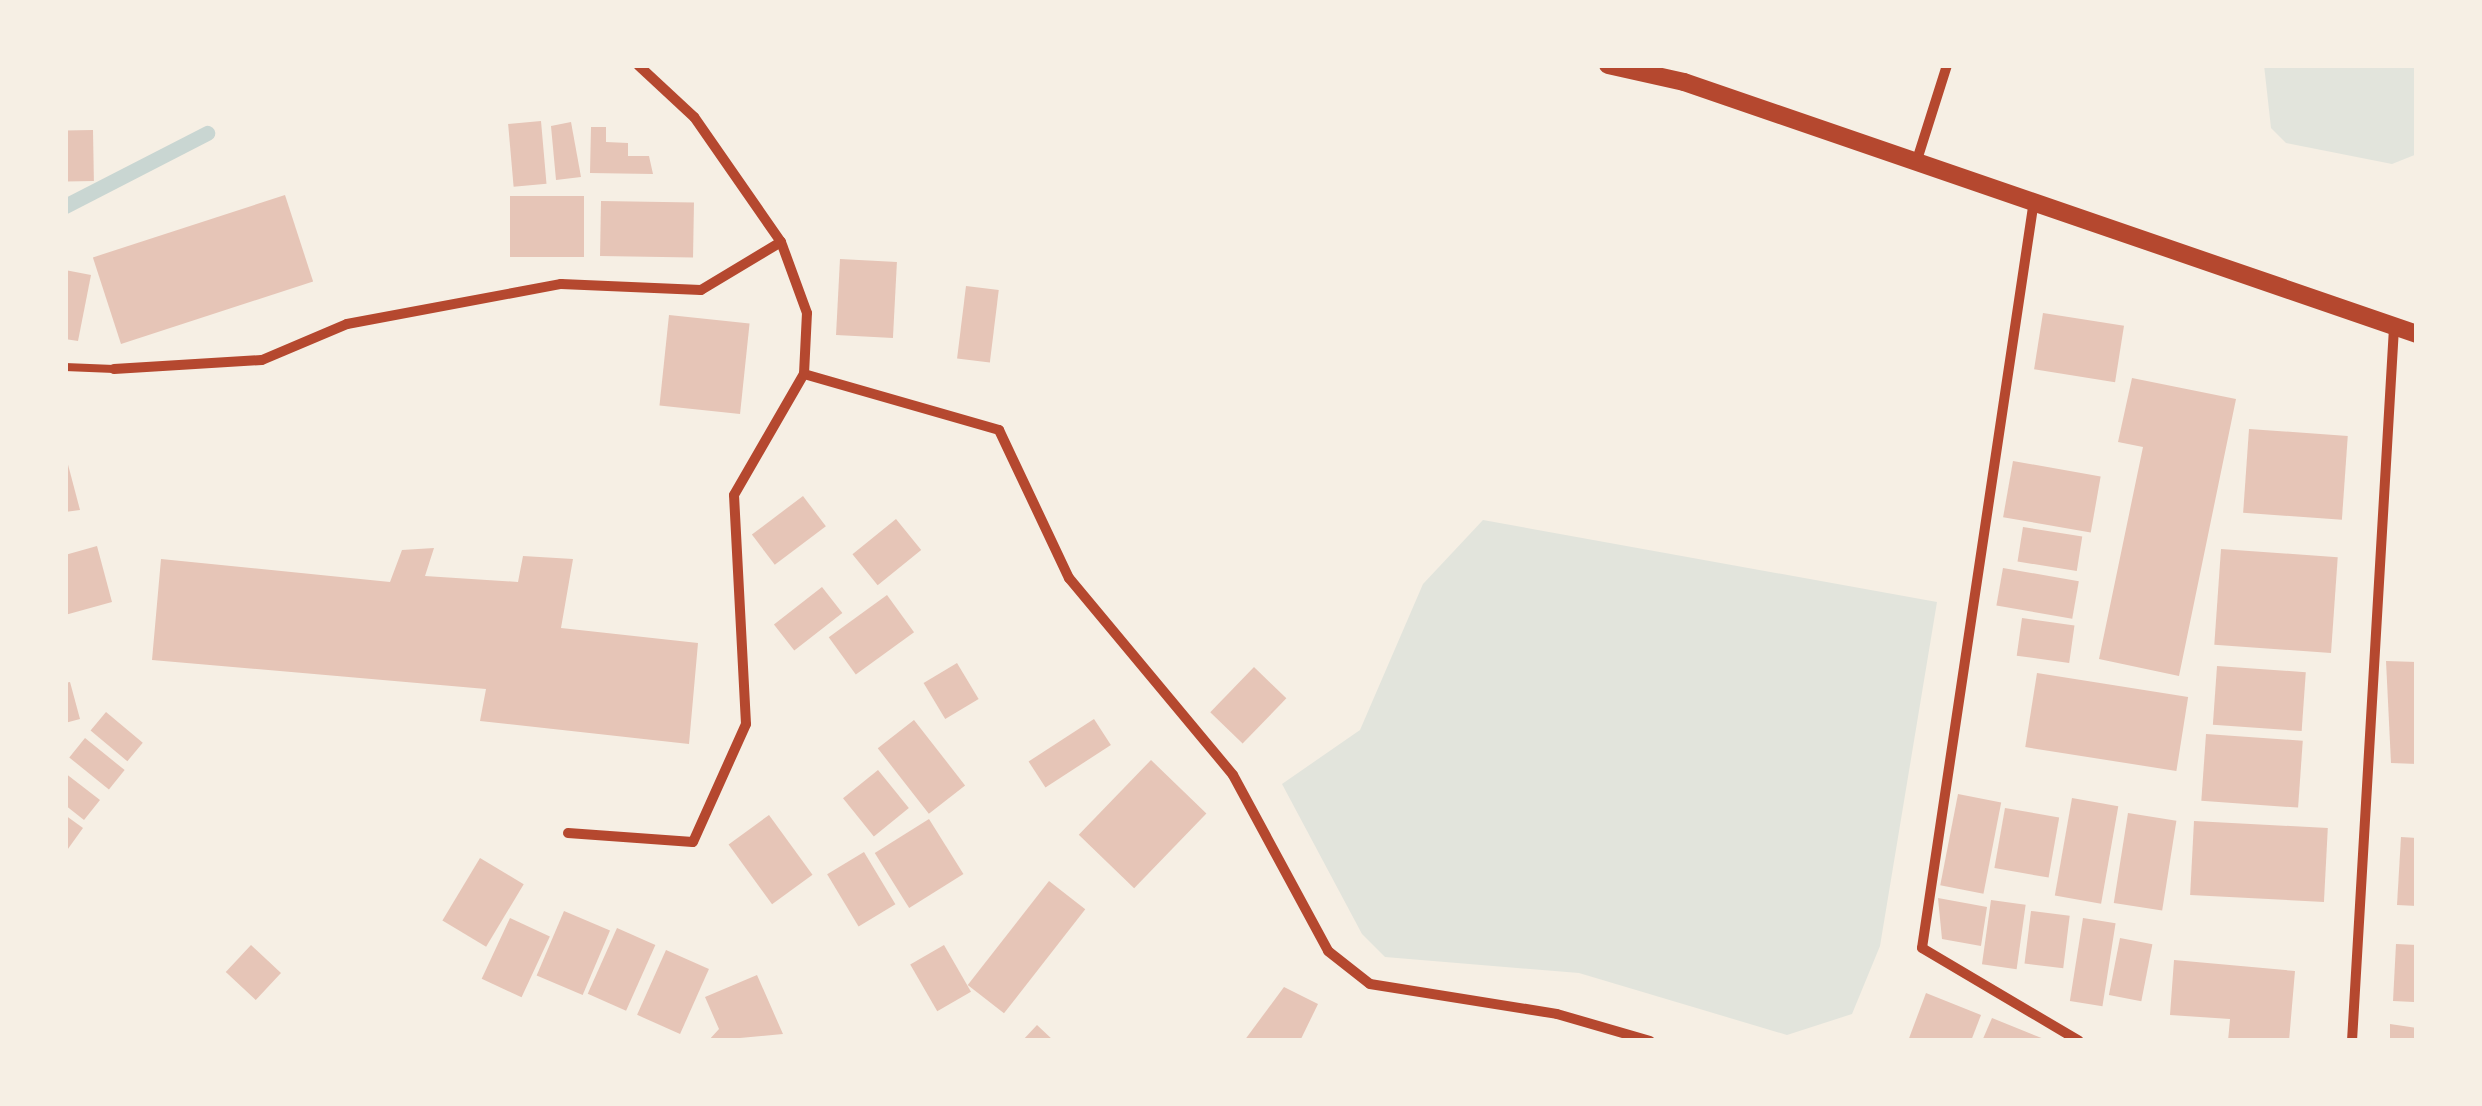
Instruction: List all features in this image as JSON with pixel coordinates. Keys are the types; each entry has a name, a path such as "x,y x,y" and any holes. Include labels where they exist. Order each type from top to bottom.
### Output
{"street":[{"path":"568,834 693,842 746,724 734,495 804,374 807,313 781,242 694,117 638,65"},
{"path":"1608,65 1684,82 2033,207 2417,334"},
{"path":"1916,163 1947,65"},
{"path":"2033,207 1922,948 2080,1041"},
{"path":"114,369 262,360 347,324 560,284 701,290 781,242"},
{"path":"2352,1041 2394,328"},
{"path":"804,374 999,430 1069,578 1233,775 1328,951 1370,984 1557,1014 1650,1041"}],"lane":[{"path":"65,367 114,369"}],"shaded area":[{"path":"2264,65 2417,65 2417,154 2392,164 2286,143 2271,128"},
{"path":"1483,520 1937,602 1880,946 1852,1014 1787,1035 1579,973 1385,957 1362,934 1282,784 1360,730 1423,584"}],"building":[{"path":"541,121 546,184 514,187 508,124"},
{"path":"571,122 581,177 556,180 551,126"},
{"path":"591,127 606,127 606,142 628,143 628,156 649,156 653,174 590,173"},
{"path":"65,130 93,130 94,181 66,181"},
{"path":"285,195 313,282 121,344 93,257"},
{"path":"510,196 584,196 584,257 510,257"},
{"path":"601,201 694,203 693,258 600,256"},
{"path":"840,259 897,262 893,338 836,335"},
{"path":"65,270 91,275 78,341 65,339"},
{"path":"966,286 999,290 990,362 957,358"},
{"path":"2043,313 2124,326 2115,382 2034,369"},
{"path":"669,315 750,323 740,414 659,406"},
{"path":"2132,378 2236,399 2179,676 2099,659 2143,447 2118,442"},
{"path":"2249,429 2348,436 2342,520 2243,513"},
{"path":"66,457 80,510 65,512"},
{"path":"2013,461 2101,476 2091,533 2003,517"},
{"path":"803,496 826,526 775,565 752,535"},
{"path":"896,519 921,550 878,585 852,554"},
{"path":"2023,527 2082,536 2077,571 2018,562"},
{"path":"97,546 112,602 65,615 65,555"},
{"path":"434,548 425,576 518,582 523,556 573,559 561,628 698,643 689,744 480,721 486,689 152,660 161,559 390,582 402,550"},
{"path":"2221,549 2338,557 2331,653 2214,645"},
{"path":"2003,568 2079,581 2072,619 1996,605"},
{"path":"822,587 842,613 794,651 774,625"},
{"path":"887,595 914,632 856,675 829,637"},
{"path":"2022,618 2074,625 2069,663 2017,656"},
{"path":"2386,661 2417,662 2417,764 2391,763"},
{"path":"957,663 979,699 945,719 924,683"},
{"path":"2217,666 2306,672 2302,731 2213,725"},
{"path":"1254,667 1286,698 1243,744 1210,712"},
{"path":"2037,673 2188,697 2176,771 2025,747"},
{"path":"70,682 80,719 65,723 65,683"},
{"path":"106,712 143,743 127,761 91,730"},
{"path":"1094,719 1111,745 1045,787 1029,761"},
{"path":"914,720 965,785 929,814 878,748"},
{"path":"2206,734 2303,741 2298,808 2201,801"},
{"path":"85,738 125,770 109,790 69,757"},
{"path":"1151,760 1206,813 1134,888 1079,835"},
{"path":"878,770 909,808 874,836 843,798"},
{"path":"65,773 100,800 84,820 65,805"},
{"path":"1958,794 2001,802 1983,894 1940,885"},
{"path":"2072,798 2118,806 2101,904 2055,895"},
{"path":"2005,808 2059,818 2049,878 1994,868"},
{"path":"2128,813 2176,821 2162,911 2114,903"},
{"path":"65,815 83,828 65,853"},
{"path":"769,815 812,875 772,904 729,844"},
{"path":"929,819 963,874 909,908 875,853"},
{"path":"2194,821 2328,828 2324,902 2190,895"},
{"path":"2401,837 2417,838 2417,906 2397,905"},
{"path":"864,852 895,904 859,926 827,874"},
{"path":"480,858 524,884 486,947 442,921"},
{"path":"1049,881 1085,909 1004,1013 968,985"},
{"path":"1938,898 1987,907 1981,946 1942,939"},
{"path":"1991,900 2026,905 2017,969 1982,964"},
{"path":"564,911 610,931 583,995 537,975"},
{"path":"2031,911 2070,916 2063,968 2025,964"},
{"path":"510,918 550,937 522,997 482,979"},
{"path":"2083,918 2116,923 2102,1006 2070,1001"},
{"path":"617,928 655,945 626,1011 588,994"},
{"path":"2120,938 2152,944 2141,1001 2109,995"},
{"path":"2396,944 2417,945 2414,1002 2393,1001"},
{"path":"251,945 281,973 256,1000 226,972"},
{"path":"944,945 971,992 937,1011 910,964"},
{"path":"666,950 709,969 680,1034 637,1015"},
{"path":"2174,960 2295,971 2289,1041 2228,1041 2230,1019 2170,1015"},
{"path":"757,975 783,1034 708,1041 719,1029 705,997"},
{"path":"1284,987 1318,1004 1300,1041 1244,1041"},
{"path":"1926,993 1981,1015 1971,1041 1908,1041"},
{"path":"1992,1018 2049,1041 1982,1041"},
{"path":"2390,1024 2417,1028 2417,1041 2390,1041"},
{"path":"1037,1025 1054,1041 1022,1041"}],"waterway":[{"path":"65,206 207,133"}]}
